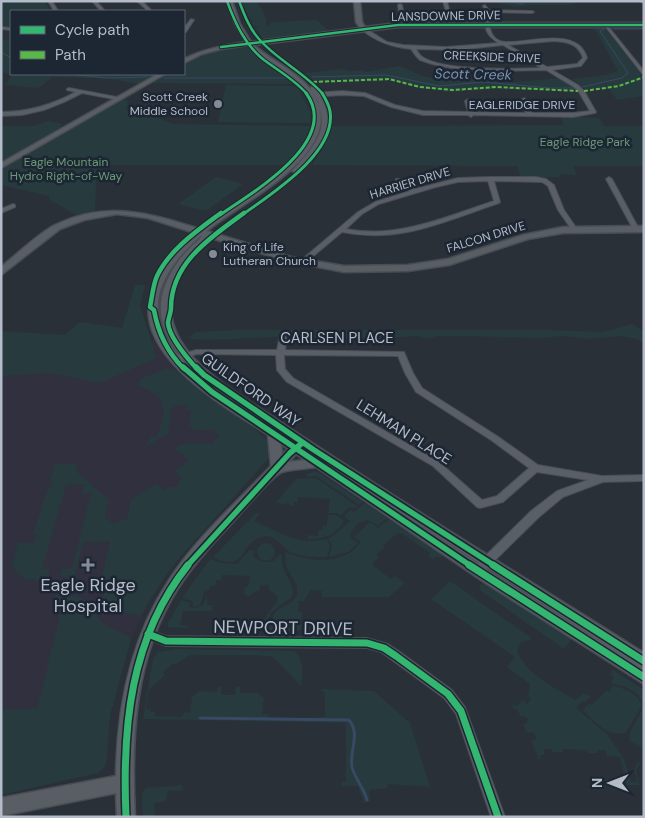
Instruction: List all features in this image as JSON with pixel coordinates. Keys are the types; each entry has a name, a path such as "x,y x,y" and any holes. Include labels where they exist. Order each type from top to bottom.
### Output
{"street":[{"path":"139,1 149,10"},
{"name":"GUILDFORD WAY","path":"229,1 244,35 303,77 315,95 317,122 312,139 301,155 280,175 205,233 180,264 168,293 166,318 180,358 193,378 274,434 300,445 317,463 482,566 644,661"},
{"name":"GUILDFORD WAY","path":"236,1 253,43"},
{"path":"357,1 359,22 363,29 381,41 413,47 466,47 502,43"},
{"path":"445,1 452,25"},
{"path":"400,5 401,12 449,12"},
{"path":"486,9 532,12"},
{"path":"486,9 490,17 486,25"},
{"path":"185,30 192,20"},
{"name":"LANSDOWNE DRIVE","path":"185,61 207,50 398,25 644,25"},
{"name":"EAGLERIDGE DRIVE","path":"315,95 365,95 392,106 417,112 471,115 530,115 587,114 593,112 576,86 492,37 486,25"},
{"path":"606,25 644,75"},
{"name":"CREEKSIDE DRIVE","path":"413,47 416,55 422,60 444,66 515,70 547,69 579,65 585,58 584,53 578,46 568,42 502,43"},
{"path":"1,166 160,75"},
{"path":"69,89 119,98"},
{"path":"1,114 20,114 45,109 80,91"},
{"path":"524,100 530,115"},
{"path":"468,101 471,115"},
{"path":"342,230 366,233 408,230 497,202 490,179"},
{"path":"609,179 640,229"},
{"path":"398,180 414,191"},
{"name":"HARRIER DRIVE","path":"304,262 369,207 414,191 458,180 547,181 551,185 561,210 574,229"},
{"path":"1,211 13,206"},
{"name":"FALCON DRIVE","path":"1,272 57,227 95,214 117,212 138,214 304,262 344,269 408,268 460,259 531,235 574,229 640,229"},
{"name":"LEHMAN PLACE","path":"283,338 280,353 281,370 290,380 436,464 480,504 500,499 535,468"},
{"name":"CARLSEN PLACE","path":"180,358 196,352 401,354 419,390 494,438 535,468 602,479"},
{"name":"GUILDFORD WAY","path":"180,358 300,445 644,677"},
{"path":"274,434 277,468"},
{"path":"126,817 124,783 126,724 138,660 153,621 174,583 203,548 300,445"},
{"path":"277,468 317,463"},
{"path":"482,566 535,514 560,494 602,479 644,478"},
{"name":"NEWPORT DRIVE","path":"148,634 166,641 367,643 384,648 448,694 462,711 489,791"},
{"path":"1,807 124,783"},
{"path":"489,791 498,817"}],"shaded area":[{"name":"Eagle Ridge Hospital","path":"156,340 194,383 254,428 270,444 269,458 182,555 166,575 143,614 131,639 118,681 110,716 107,760 104,768 98,773 1,795 1,354"}],"green space":[{"path":"1,1 44,1 50,10 10,10 10,28 1,27"},
{"path":"241,1 256,1 264,13 266,26 273,22 317,20 329,31 263,39 255,27 262,26 254,26"},
{"path":"490,1 585,1 568,5 514,7"},
{"path":"594,27 604,27 644,78 644,96 617,100 609,89 585,89 572,79 606,75 618,71"},
{"path":"1,39 10,40 10,74 1,73"},
{"path":"247,46 297,84 153,83 166,75 185,75 185,64 206,54 227,48"},
{"path":"400,66 422,76 443,80 462,79 516,82 560,78 573,85 576,91 494,89 453,92 413,87 394,81 317,83 304,73 344,69 349,71 362,70 365,72"},
{"path":"12,75 155,75 139,84 111,79 53,77 38,88 4,85"},
{"path":"226,85 297,86 311,113 310,123 218,122"},
{"name":"Eagle Mountain Hydro Right-of-Way","path":"122,99 128,101 126,109 133,114 151,114 173,124 311,126 304,142 286,165 105,165 96,181 95,212 77,215 50,200 49,196 1,185 1,169"},
{"name":"Eagle Ridge Park","path":"560,116 599,118 604,126 644,126 644,166 573,166 577,175 559,174 560,177 521,177 517,166 312,165 324,145 331,126 564,125"},
{"name":"Eagle Mountain Hydro Right-of-Way","path":"48,121 62,124 59,127 62,127 1,161 1,126 34,126"},
{"path":"216,177 243,184 206,211 178,204"},
{"path":"135,285 145,285 140,306 157,358 100,383 49,373 1,376 1,331 65,335 80,322 122,328"},
{"path":"632,324 644,331 644,345 638,339 619,336 591,339 563,336 538,338 436,336 425,338 418,336 385,338 188,338 196,332 240,330 546,330 603,332"},
{"path":"167,368 175,370 254,428 270,444 269,458 182,555 166,575 140,616 120,612 103,598 105,587 98,586 102,577 110,541 83,542 74,579 60,576 62,569 72,569 91,493 82,493 84,484 66,485 42,569 49,569 49,578 42,581 24,579 12,567 18,543 34,543 37,534 33,534 48,488 51,487 53,481 50,480 55,464 76,464 79,467 75,470 109,500 105,519 114,524 127,519 131,500 156,483 164,490 169,487 177,487 178,482 183,478 174,471 189,460 174,449 182,444 214,443 214,440 220,437 215,433 215,430 194,430 189,426 191,410 186,410 187,407 182,404 172,408 168,434 145,448 151,436 157,437 164,411 160,399 138,385 140,379"},
{"path":"315,471 363,502 359,505 316,476 307,477 307,474"},
{"path":"316,478 357,506 354,509 350,507 341,515 328,513 330,499 298,497 297,502 294,502 294,506 276,502 296,479"},
{"path":"365,503 387,518 378,525 367,520 358,523 350,534 351,538 358,543 348,552 329,557 332,545 328,539 350,521 344,516 350,510 354,512"},
{"path":"256,513 259,514 254,521 289,537 307,541 327,539 330,546 327,557 305,556 292,553 276,539 263,537 255,539 238,559 232,562 213,557"},
{"path":"328,515 336,515 344,521 341,524 343,525 329,536 308,540 308,535 318,536 319,530 323,530 323,526 326,526"},
{"path":"389,519 443,554 441,558 435,557 433,559 428,556 430,553 401,533 396,534 383,545 385,547 376,555 379,557 372,565 391,579 395,576 405,583 389,597 322,597 322,591 311,590 304,601 299,601 298,612 302,612 301,630 269,630 273,615 279,609 292,602 297,596 297,586 286,566 285,552 310,559 328,560 336,558 352,551 361,542 354,537 370,522 378,528"},
{"path":"262,543 270,543 275,548 273,559 262,561 257,556 257,548"},
{"path":"250,550 254,551 253,556 263,562 274,561 279,555 282,555 283,568 292,587 292,597 270,613 266,629 260,629 267,615 277,602 277,596 269,590 269,585 260,585 260,589 247,597 244,594 245,587 248,587 250,576 222,575 221,580 216,580 215,586 210,586 209,590 205,590 200,605 194,607 192,601 182,598 210,559 222,563 237,564"},
{"path":"450,581 533,639 521,642 517,650 520,658 533,673 576,700 583,693 591,697 585,702 582,701 576,708 608,735 624,759 631,782 637,782 634,768 638,762 641,763 636,770 640,785 628,785 627,787 620,757 607,756 605,750 598,750 598,753 588,753 587,750 563,749 563,752 553,752 552,749 544,749 544,755 540,755 541,759 539,759 531,741 535,740 536,736 532,732 527,733 523,724 527,723 528,719 524,716 521,717 517,709 514,709 512,706 514,704 517,706 522,700 527,704 531,699 528,696 530,684 507,667 515,657 431,599"},
{"path":"481,584 490,585 572,639 564,649 481,591 479,586"},
{"path":"62,593 76,596 86,601 103,623 131,639 110,716 106,764 98,773 1,795 1,709 37,709 62,608 52,602 54,596"},
{"path":"207,595 207,605 213,605 212,611 183,611 180,625 187,626 187,628 168,627 168,623 181,600 190,603 189,607 195,608 203,605"},
{"path":"176,649 294,651 298,654 301,662 301,686 273,657 253,655 190,655 176,664 174,663 163,672 165,675 149,690 146,709 150,709 150,712 155,712 155,716 182,717 184,712 190,713 192,697 199,691 217,692 218,687 221,687 221,695 235,695 236,687 240,687 240,693 257,693 264,698 262,714 269,714 268,718 272,719 325,717 325,693 319,689 374,691 410,723 430,787 388,784 387,788 369,790 370,801 364,803 358,786 341,786 341,782 346,782 346,723 143,719 153,659 158,652"},
{"path":"613,670 644,690 644,704 634,692 626,687 611,683 614,677 610,674"},
{"path":"613,686 634,694 642,706 626,732 620,734 603,728 583,711 589,703 592,705 606,691 609,692"},
{"path":"644,706 644,744 641,748 630,741 629,734"},
{"path":"181,784 183,791 168,790 166,801 154,803 155,817 143,817 142,793 146,788"}],"waterway":[{"path":"506,1 520,4 529,1"},
{"name":"Scott Creek","path":"582,87 622,78 628,73 600,31 604,29"},
{"name":"Scott Creek","path":"614,29 644,29"},
{"name":"Scott Creek","path":"1,52 10,57"},
{"name":"Scott Creek","path":"77,75 108,78 147,77"},
{"name":"Scott Creek","path":"312,77 386,75 439,86 483,82 550,88 574,88"},
{"name":"Scott Creek","path":"164,78 289,78"},
{"path":"200,718 349,720 354,731 352,767 367,800"}],"marked path":[{"path":"584,91 619,86 644,77"},
{"path":"313,82 389,79 420,87 453,90 496,87 578,91"}],"cycle path":[{"path":"227,1 238,28 249,46 263,59 301,87 313,106 314,119 306,144 287,166 261,187 201,228 175,251 157,277 150,307 154,310 156,324 166,347 191,376 212,392 486,576 644,677"},
{"path":"239,1 257,37 273,53 305,76 322,94 330,111 329,128 322,144 310,160 279,187 208,240 184,266 173,290 168,322 178,344 204,375 314,450 644,661"},
{"path":"221,47 398,25 644,25"},
{"path":"126,817 125,756 130,696 146,637 158,610 186,566 290,453 301,444"},
{"path":"148,634 166,641 367,643 384,648 448,694 461,711 498,817"}],"place":[{"name":"Scott Creek Middle School","path":"218,104"},
{"name":"King of Life Lutheran Church","path":"213,254"},
{"name":"Eagle Ridge Hospital","path":"88,565"}]}
